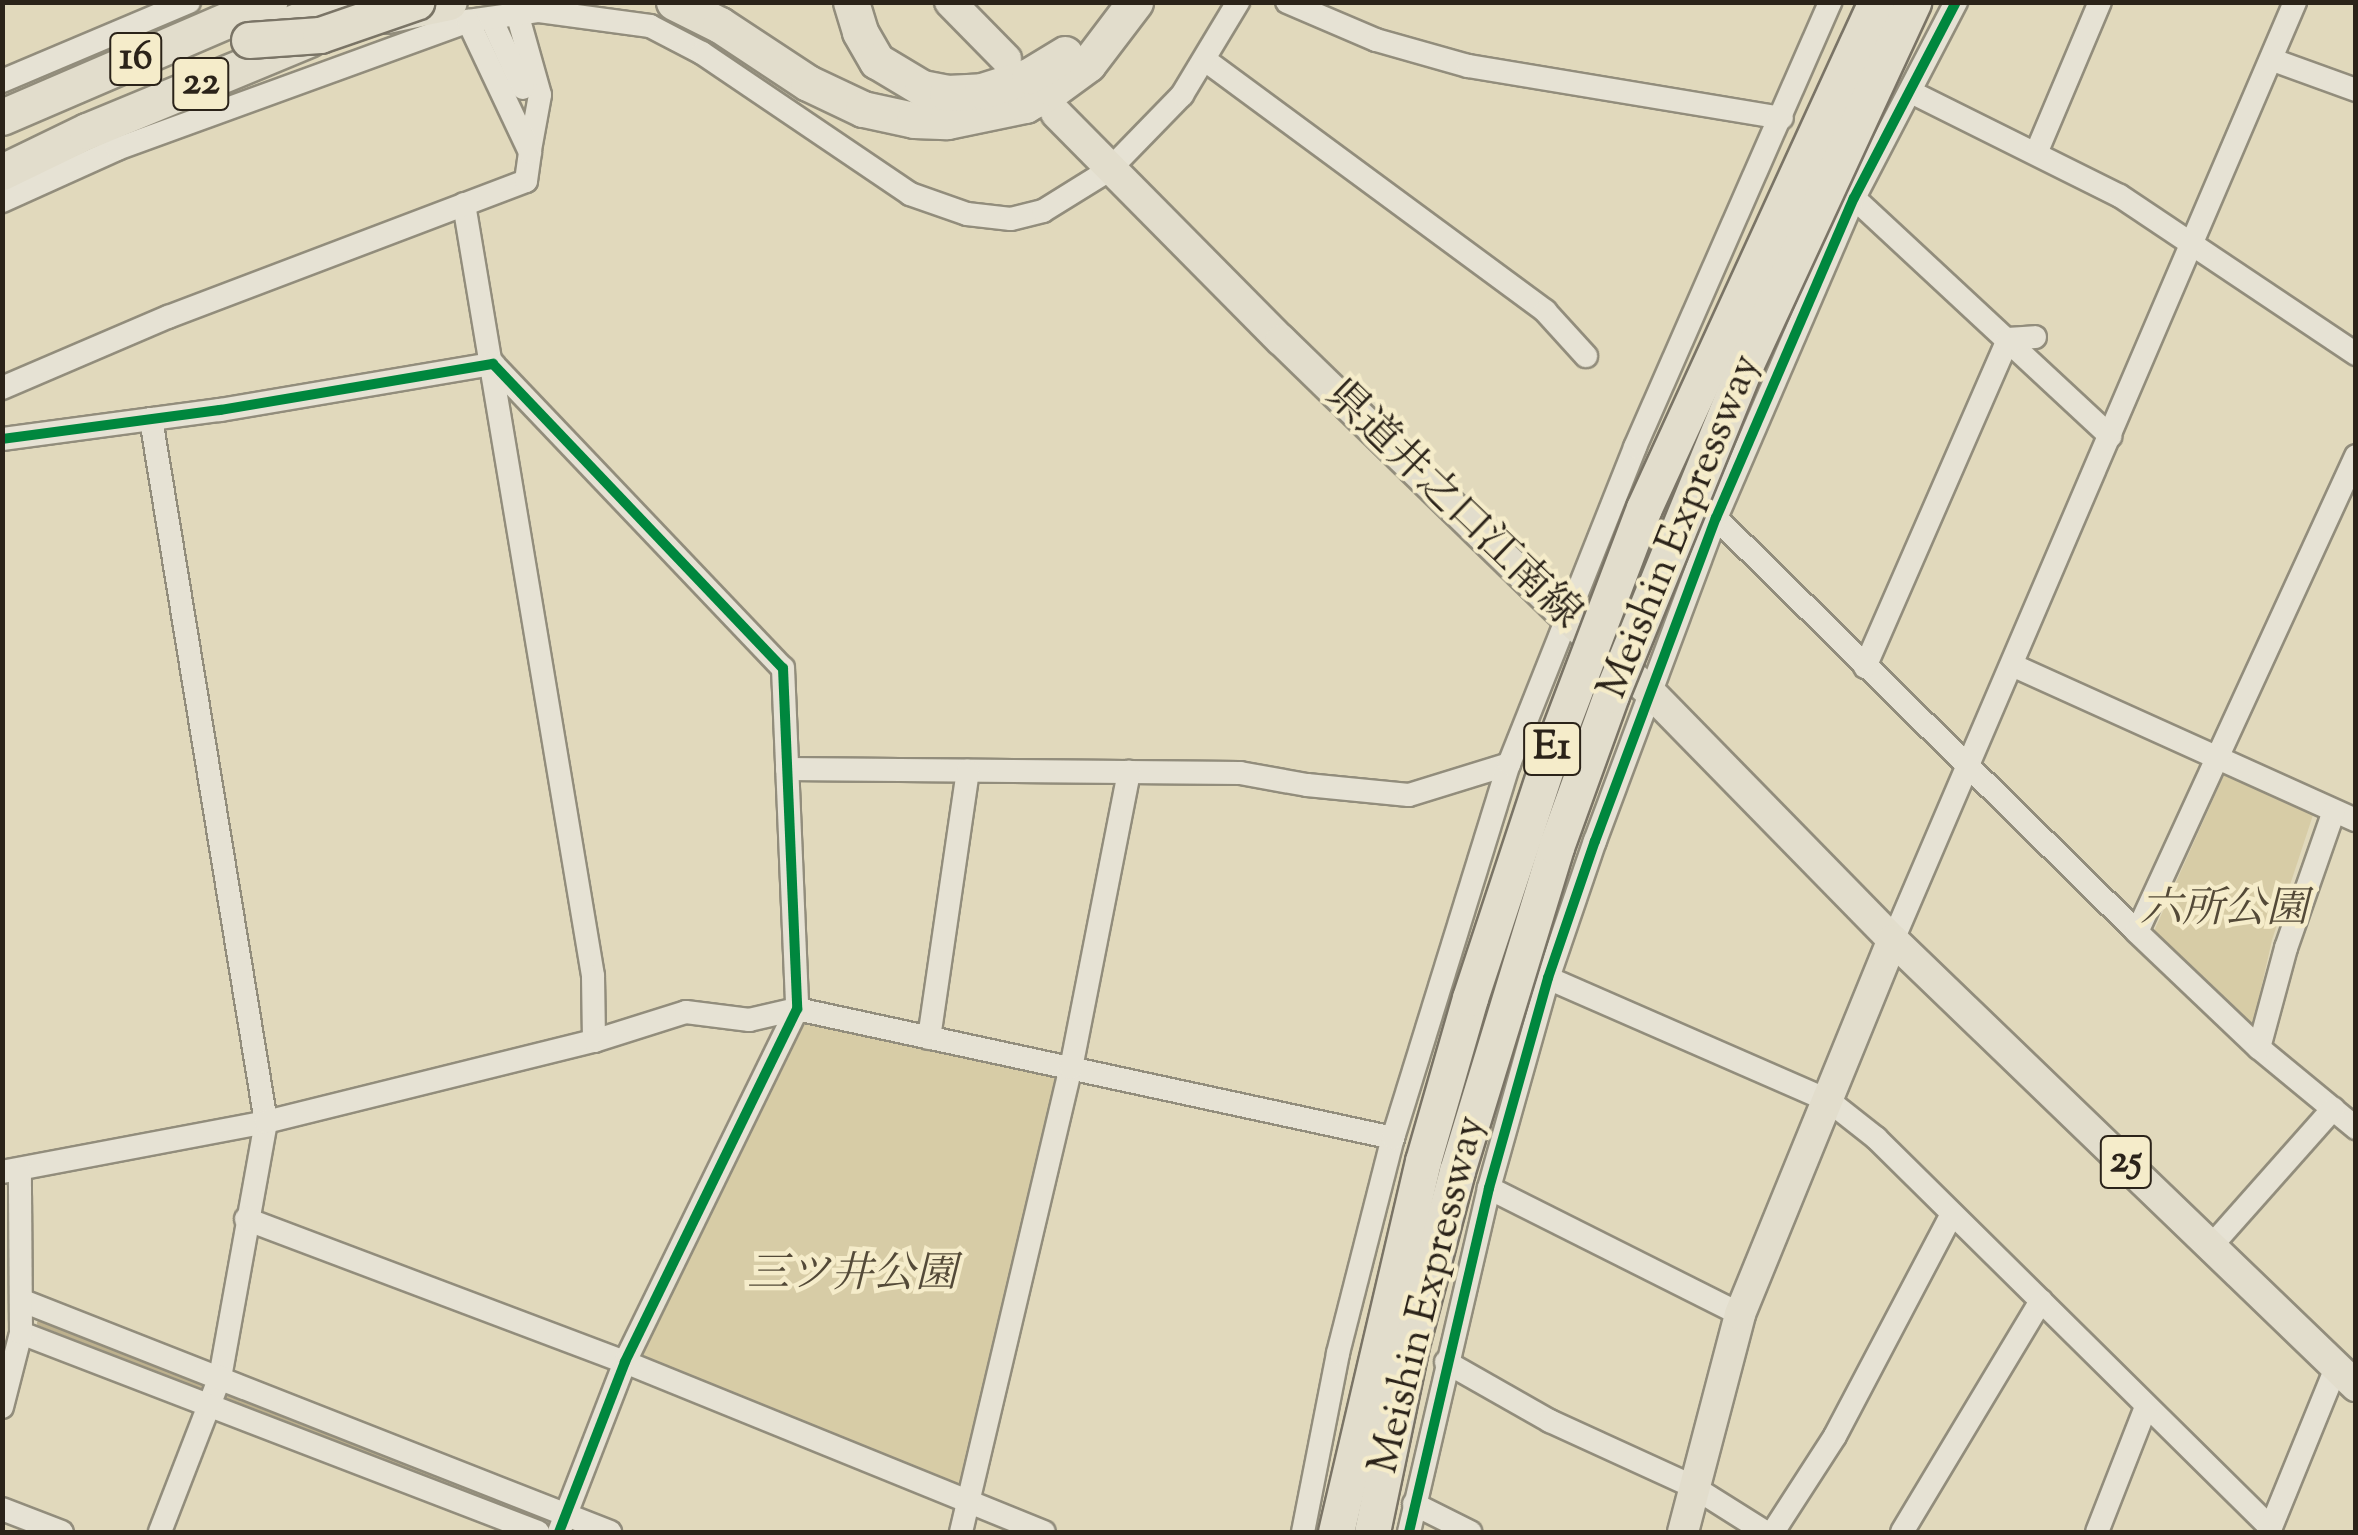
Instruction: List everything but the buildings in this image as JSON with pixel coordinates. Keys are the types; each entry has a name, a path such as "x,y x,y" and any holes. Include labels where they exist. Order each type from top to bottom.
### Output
{"highway":[{"name":"22","path":"2,113 255,2"},
{"name":"16","path":"2,113 269,2"},
{"name":"22","path":"2,172 346,13 403,2"},
{"path":"250,40 320,34 416,2"},
{"path":"674,2 720,25 808,84 863,109 914,120 947,121 1025,106 1054,89 1088,64 1135,3"},
{"path":"852,2 860,32 877,61 922,88 947,93 982,92 1029,76 1064,54 1095,23 1108,2"},
{"path":"1830,94 1836,58 1861,2"},
{"name":"Meishin Expressway","path":"1336,1532 1422,1161 1470,998 1552,750 1644,508 1830,94 1876,2"},
{"name":"Meishin Expressway","path":"1372,1532 1412,1344 1456,1171 1556,846 1611,695 1746,364 1913,2"},
{"path":"346,13 458,12"},
{"name":"16","path":"2,148 250,40 346,13"}],"main road":[{"path":"950,2 1006,59"},
{"name":"県道井之口江南線","path":"1056,113 1109,170 1565,616 1650,692 1893,940"},
{"path":"1683,1532 1740,1314 1893,940"},
{"name":"25","path":"1893,940 2213,1244 2346,1377"}],"street":[{"path":"2,81 188,2"},
{"path":"2,201 117,148 458,12 612,18 650,26 702,53 910,194 954,211 1011,218 1044,212 1109,170 1182,96 1238,2"},
{"path":"1287,2 1376,40 1468,66 1782,118"},
{"path":"1303,1532 1338,1353 1392,1138 1510,764 1565,616 1830,2"},
{"path":"1408,1532 1489,1188 1548,978 1650,692 1716,518 1854,198 1956,2"},
{"path":"2037,151 2100,2"},
{"path":"1893,940 2295,2"},
{"path":"458,12 530,152"},
{"path":"2,388 168,317 526,181 540,94 517,13"},
{"path":"495,27 529,101 533,121"},
{"path":"1205,60 1545,311 1586,356"},
{"path":"2273,60 2356,90"},
{"path":"1911,92 2037,151 2194,242 2356,354"},
{"path":"1854,198 2110,436"},
{"path":"464,204 594,976 594,1042"},
{"path":"2008,339 2034,337"},
{"path":"1866,668 2008,339"},
{"path":"2,438 151,419 492,364"},
{"path":"492,364 783,668 797,1009 625,1362 563,1524"},
{"path":"151,419 266,1122 220,1377 160,1532"},
{"path":"2137,932 2356,456"},
{"path":"1716,518 2137,932 2260,1048 2356,1128"},
{"path":"2012,664 2345,816 2286,948 2260,1048"},
{"path":"787,769 1240,773 1307,785 1408,794 1510,764"},
{"path":"930,1038 968,771"},
{"path":"961,1532 1071,1068 1129,772"},
{"path":"1548,978 1829,1101 1876,1138 2270,1530 2346,1377"},
{"path":"2,1407 21,1333 24,1301 11,1171 266,1122 594,1042 686,1012 749,1020 797,1009 1392,1138"},
{"path":"2213,1244 2333,1110"},
{"path":"1489,1188 1740,1314"},
{"path":"1774,1532 1835,1436 1952,1214"},
{"path":"246,1219 625,1362 1044,1532"},
{"path":"24,1301 220,1377 563,1524 610,1532"},
{"path":"1902,1532 2041,1301"},
{"path":"21,1333 538,1532"},
{"path":"1446,1362 1550,1421 1692,1486 1765,1532"},
{"path":"2097,1532 2146,1407"},
{"path":"1414,1504 1470,1532"},
{"path":"2,1509 62,1532"}],"green space":[{"name":"六所公園","path":"2225,773 2313,815 2272,940 2252,1029 2154,931"},
{"name":"三ツ井公園","path":"797,1009 1071,1068 967,1505 625,1362"}],"waterway":[{"path":"40,1323 202,1386"},
{"path":"228,1397 498,1505"}],"cycle path":[{"path":"1409,1532 1489,1188 1548,978 1595,841 1716,518 1854,198 1956,2"},
{"path":"2,439 220,410 493,364 783,668 797,1009 625,1362 559,1532"}]}
